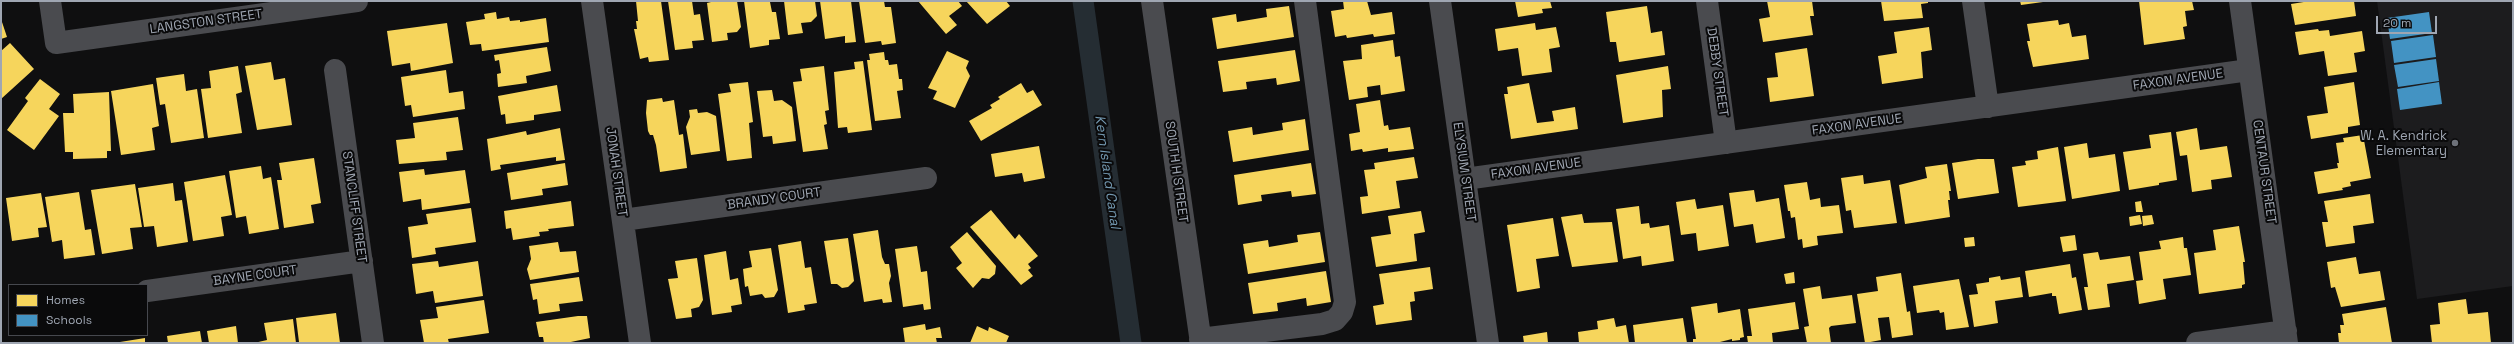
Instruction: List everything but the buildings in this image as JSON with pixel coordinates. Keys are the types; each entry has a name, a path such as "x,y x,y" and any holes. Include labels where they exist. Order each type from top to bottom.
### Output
{"street":[{"name":"LANGSTON STREET","path":"50,1 56,43 357,1"},
{"name":"JONAH STREET","path":"592,1 640,343"},
{"name":"SOUTH H STREET","path":"1152,1 1200,341"},
{"path":"1200,341 1322,324 1335,320 1342,312 1345,302 1305,1"},
{"name":"ELYSIUM STREET","path":"1440,1 1488,343"},
{"name":"DEBBY STREET","path":"1707,1 1726,143"},
{"path":"1973,1 1988,106"},
{"name":"CENTAUR STREET","path":"2240,1 2287,337"},
{"name":"STANCLIFF STREET","path":"335,70 374,343"},
{"name":"FAXON AVENUE","path":"1465,179 2250,70"},
{"name":"BRANDY COURT","path":"623,220 926,178"},
{"name":"BAYNE COURT","path":"148,292 362,262"},
{"path":"2197,343 2287,337"}],"shaded area":[{"name":"W. A. Kendrick Elementary","path":"2377,1 2513,1 2513,286 2417,299"}],"waterway":[{"name":"Kern Island Canal","path":"1083,1 1131,343"}],"place":[{"name":"W. A. Kendrick Elementary","path":"2455,143"}]}
